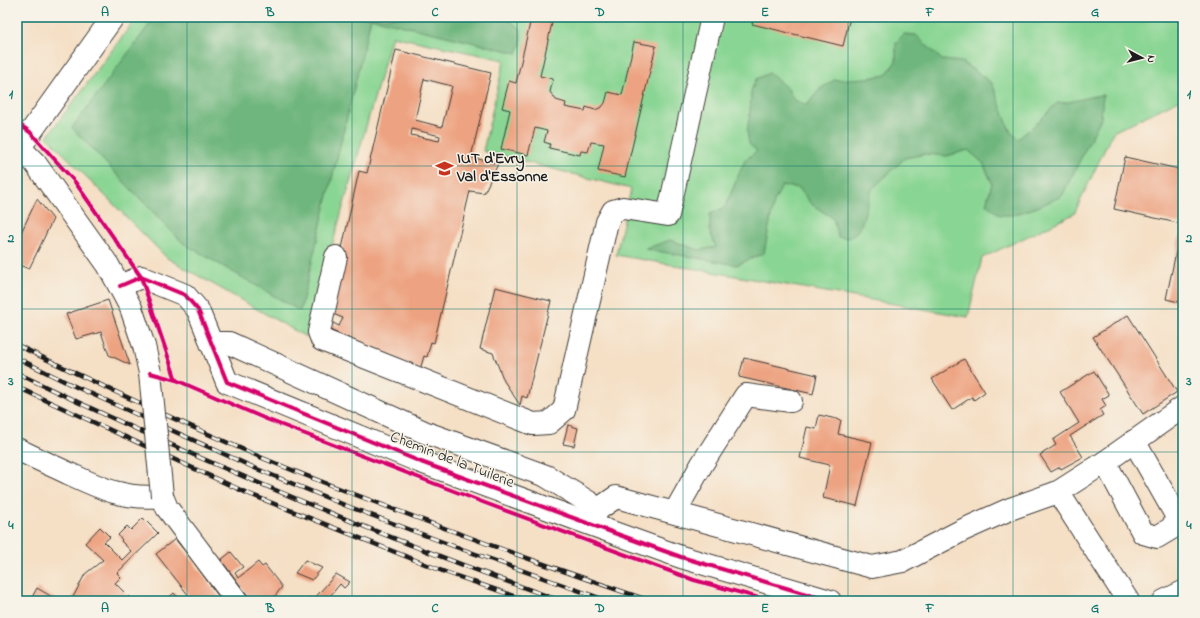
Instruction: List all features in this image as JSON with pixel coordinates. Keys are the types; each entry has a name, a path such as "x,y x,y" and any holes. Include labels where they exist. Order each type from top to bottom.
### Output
{"street":[{"path":"113,17 18,146 34,163 95,246 120,286 134,316 144,346 150,373 162,496 167,508 237,601"},
{"path":"336,258 319,332 322,340 533,424 549,423 564,410 607,222 613,211 623,208 668,215 712,17"},
{"name":"Chemin de la Tuilerie","path":"120,286 142,277 185,296 198,310 227,382 421,462 595,517 681,557 830,601"},
{"path":"211,343 229,344 424,432 546,476 590,503 595,517 616,497 872,566 903,561 963,530 1010,509 1058,492 1105,462 1183,407"},
{"path":"675,512 702,464 746,395 791,401"},
{"path":"1105,462 1144,533 1157,537 1172,528 1176,516 1134,442"},
{"path":"17,450 105,490 124,495 148,498 162,496"},
{"path":"1058,492 1128,601"},
{"path":"1164,601 1183,592"}],"green space":[{"path":"137,17 1183,17 1183,95 1181,99 1113,132 1074,214 982,258 968,317 616,255 631,189 483,151 504,60 392,36 306,337 167,258 47,137"},
{"path":"155,17 504,17 521,29 521,44 517,53 371,18 300,311 183,243 72,128"},
{"path":"904,34 916,35 942,60 962,62 992,83 1010,131 1018,139 1057,103 1103,95 1101,118 1062,196 1035,208 1013,215 1000,215 986,204 992,183 983,163 968,150 947,156 925,154 905,158 872,189 860,229 849,238 838,237 833,218 811,204 799,188 782,186 774,202 764,253 737,265 645,249 670,240 699,250 716,247 710,232 710,214 725,207 745,160 757,151 749,144 747,131 751,91 756,79 769,73 788,89 794,100 807,105 820,89 834,80 886,75 896,61 896,42"}],"building":[{"path":"754,17 850,17 843,46 752,24"},
{"path":"531,19 552,23 540,76 553,79 550,92 556,100 566,103 565,107 585,111 586,107 595,110 602,107 605,103 608,92 622,95 634,42 656,46 625,177 598,171 604,144 591,142 588,152 581,151 580,155 549,148 550,144 544,142 547,131 535,128 528,155 501,149 510,110 502,108 509,81 516,83"},
{"path":"396,50 491,73 471,157 498,164 484,193 470,191 434,343 431,342 427,357 424,356 420,370 330,330 333,323 339,326 343,318 328,312 359,171 367,173","holes":["424,79 452,86 442,127 415,120","412,129 440,136 439,141 411,135"]},
{"path":"1125,157 1183,170 1183,303 1166,299 1182,224 1114,209"},
{"path":"37,199 53,219 29,269 17,264 17,241"},
{"path":"495,287 551,301 527,398 522,396 520,405 504,381 493,353 480,349"},
{"path":"108,300 130,365 109,355 101,332 76,339 66,314"},
{"path":"1128,315 1177,392 1143,414 1093,337"},
{"path":"744,358 817,375 813,394 739,377"},
{"path":"964,359 985,392 974,400 972,397 952,410 932,379"},
{"path":"1094,371 1109,395 1102,399 1106,406 1100,410 1103,415 1070,436 1083,457 1061,469 1060,467 1051,472 1040,455 1056,445 1053,440 1079,423 1060,392"},
{"path":"819,415 841,420 838,434 872,442 857,506 823,498 830,465 800,458 807,427 816,429"},
{"path":"568,425 578,428 574,446 563,444"},
{"path":"143,518 158,533 117,573 121,577 115,583 133,601 71,601 85,574 103,560 85,543 100,527 110,537 104,542 122,560 131,551 121,541 122,540 118,535 127,526 131,530"},
{"path":"175,539 222,601 193,601 156,554"},
{"path":"231,552 243,567 235,573 238,578 258,562 262,567 265,565 282,587 271,601 252,601 221,560"},
{"path":"305,560 322,568 312,580 295,573"},
{"path":"336,574 350,582 344,588 340,584 326,601 307,601 310,597 313,600"},
{"path":"37,588 59,601 30,601"},
{"path":"174,593 181,601 165,601 166,600"}],"railway":[{"path":"17,345 77,374 260,457 350,493 466,536 650,601"},
{"path":"17,358 72,385 257,469 347,506 456,547 608,601"},
{"path":"17,373 218,466 354,523 561,601"},
{"path":"17,387 247,493 445,572 528,601"}],"cycle path":[{"path":"17,123 30,132 75,182 141,277 176,380"},
{"path":"120,286 141,277 185,295 198,310 227,382 421,462 617,534 681,557 830,601"},
{"path":"150,373 176,380 266,419 485,503 694,580 771,601"}],"place":[{"name":"IUT d'Evry Val d'Essonne","path":"444,168"}]}
